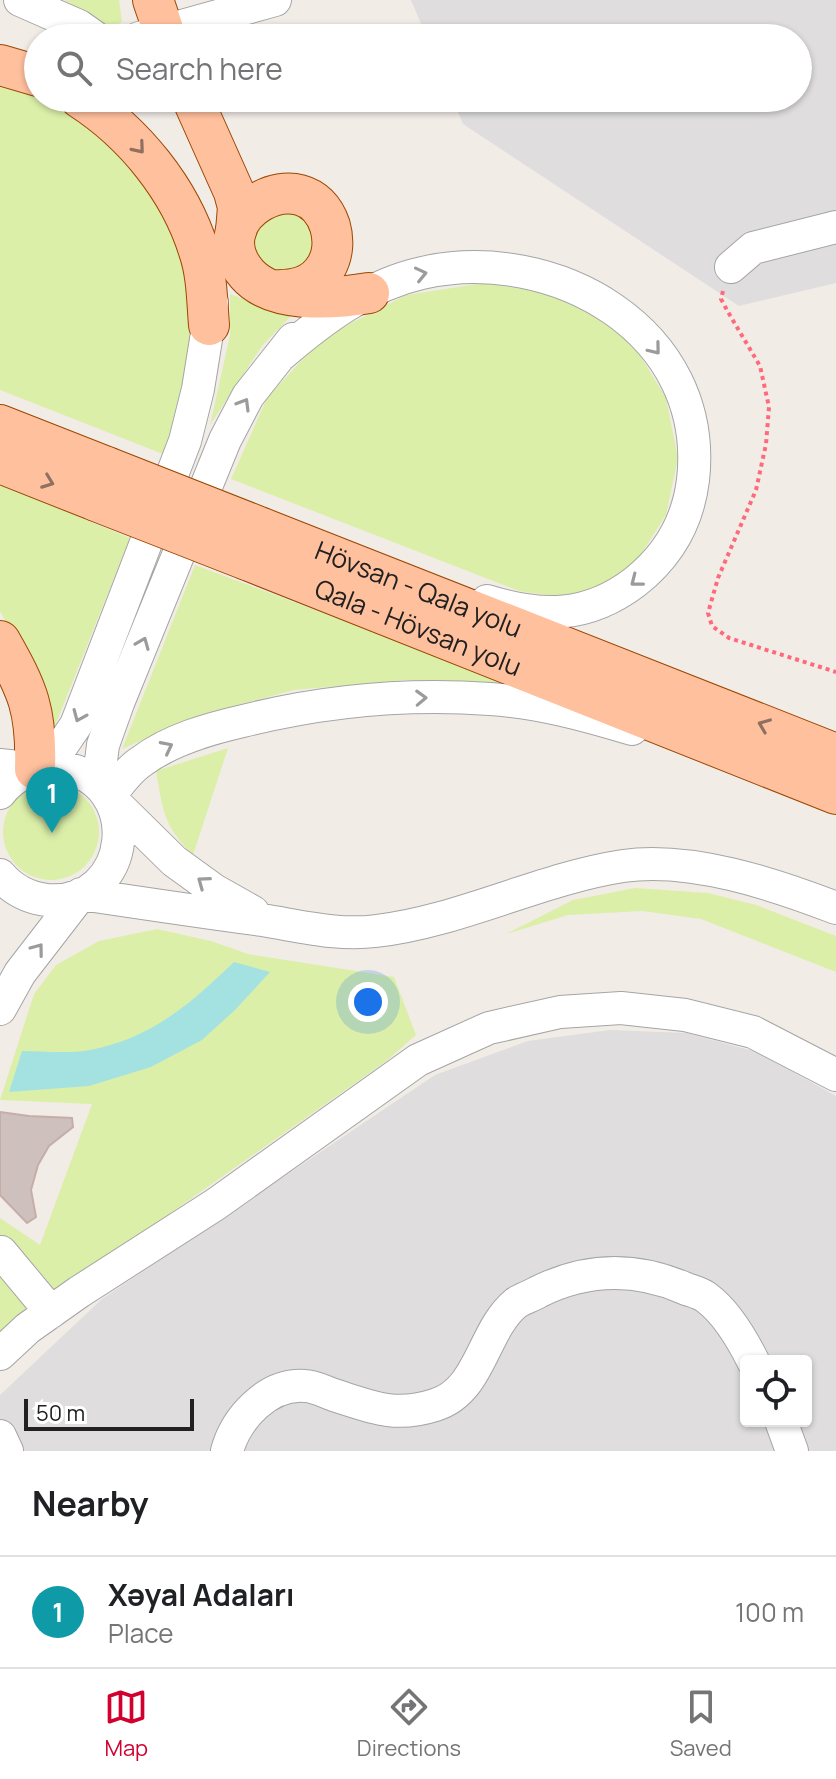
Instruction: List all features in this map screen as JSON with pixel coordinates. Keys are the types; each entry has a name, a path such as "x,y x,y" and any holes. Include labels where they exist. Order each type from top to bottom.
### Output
{"main road":[{"path":"0,65 24,72"},
{"path":"102,112 136,144 183,211 200,254 209,325"},
{"path":"194,112 234,192 245,263"},
{"path":"183,211 245,263 288,291 316,279 332,253 333,238 321,210 265,172 198,112"},
{"path":"245,263 242,217 251,206 264,197 279,193 295,194 309,200"},
{"path":"245,263 319,298 369,293"},
{"path":"0,419 57,448 101,484"},
{"path":"0,425 57,448"},
{"name":"Qala - Hövsan yolu","path":"0,463 101,484 254,544 836,794"},
{"name":"Hövsan - Qala yolu","path":"254,544 320,550 836,754"},
{"path":"0,641 21,678 36,731 18,767"}],"street":[{"path":"20,0 74,24"},
{"path":"169,24 275,0"},
{"path":"731,267 753,248 836,227"},
{"path":"0,875 16,890 40,899 65,899 95,886 106,874 119,844 120,828 101,761 103,745 118,703 225,440 248,396 282,354 319,298 332,253"},
{"path":"18,767 59,750 76,725 185,441 198,389 214,286 245,263"},
{"path":"282,354 323,319 389,283 423,272 466,268 510,269 549,277 589,293 629,320 658,350 677,381 690,421 695,454 690,503 678,532 653,568 618,595 580,610 538,613 500,605 320,550"},
{"path":"109,797 142,761 175,742 220,726 285,710 349,701 432,698 491,699 541,706 627,727 795,778"},
{"path":"0,793 18,776 18,767"},
{"path":"18,767 57,767 78,772 95,782 174,861 214,890 270,922"},
{"path":"81,894 328,931 374,931 426,922 574,876 626,865 680,865 737,876 836,908"},
{"path":"0,1009 20,973 81,894"},
{"path":"0,1354 28,1328 216,1204 418,1060 489,1028 560,1012 621,1008 685,1015 753,1032 836,1075"},
{"path":"1,1252 51,1312"},
{"path":"227,1451 248,1410 275,1392 305,1386 380,1410 413,1411 438,1404 464,1387 495,1330 516,1304 551,1285 587,1274 620,1272 660,1278 706,1297 741,1336 750,1355"},
{"path":"783,1427 792,1451"},
{"path":"0,1436 7,1451"}],"path":[{"path":"731,267 724,281 721,299 760,366 769,407 766,444 756,490 718,578 708,613 712,626 729,638 836,672"}],"shaded area":[{"path":"411,0 836,0 836,283 739,306 463,124 458,112 812,112 812,24 421,24"},
{"path":"610,1030 686,1033 757,1052 836,1096 836,1451 0,1451 0,1395 102,1299 435,1075 528,1041"}],"green space":[{"path":"65,0 119,0 122,22 104,24"},
{"path":"0,84 24,88 24,112 73,112 127,155 157,198 188,270 194,318 188,378 163,454 0,390"},
{"path":"285,210 306,219 316,241 308,263 288,274 265,269 251,250 255,226"},
{"path":"484,283 569,296 630,339 666,398 678,458 666,515 636,562 607,585 561,597 519,591 231,479 267,398 322,338 406,295"},
{"path":"230,294 291,316 262,346 210,425 230,335"},
{"path":"0,484 130,538 55,726 36,678 0,611"},
{"path":"195,565 521,687 406,680 294,690 200,715 122,749"},
{"path":"228,748 193,855 166,817 156,771"},
{"path":"51,784 69,787 85,798 96,814 99,832 96,850 85,866 69,877 51,880 33,877 17,866 6,850 3,832 6,814 17,798 33,787"},
{"path":"635,888 708,893 756,905 836,936 836,972 701,919 642,911 568,915 506,934 573,900"},
{"path":"157,929 211,941 248,954 394,977 416,1035 385,1062 0,1333 0,1218 40,1245 92,1104 0,1100 34,994 56,965 99,941"}],"water":[{"path":"234,962 270,972 202,1040 151,1067 89,1086 9,1092 22,1051 82,1051 132,1037 169,1017"}],"building":[{"path":"0,1112 72,1118 73,1127 49,1146 38,1165 31,1190 36,1217 27,1223 0,1195"}],"place":[{"name":"Xəyal Adaları","path":"52,833"}]}
